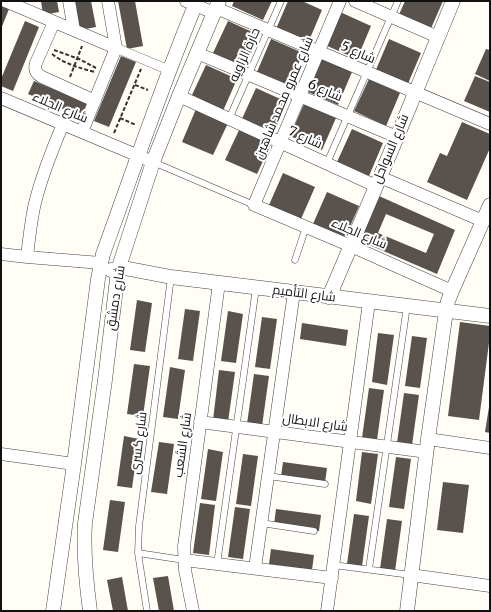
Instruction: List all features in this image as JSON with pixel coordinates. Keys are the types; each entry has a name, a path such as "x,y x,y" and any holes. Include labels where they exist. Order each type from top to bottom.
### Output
{"street":[{"path":"5,1 26,6 54,22 169,70"},
{"path":"69,1 74,30"},
{"path":"82,132 116,48 108,1"},
{"name":"شارع عمرو محمد شاهين","path":"254,205 340,1"},
{"path":"355,1 438,37"},
{"name":"شارع السواحل","path":"329,297 453,1"},
{"name":"شارع 5","path":"193,2 216,7 318,52 490,124"},
{"name":"شارع دمشق","path":"53,611 100,263 193,2"},
{"name":"شارع دمشق","path":"90,611 84,559 85,523 119,267 153,162 216,7"},
{"path":"54,22 43,46 35,67 35,71 42,77 95,100"},
{"name":"شارع 6","path":"197,52 397,137"},
{"name":"شارع 7","path":"179,96 327,163 483,221"},
{"name":"شارع الجلاء","path":"1,98 153,162"},
{"path":"26,257 35,203 52,150 63,124"},
{"name":"شارع الجلاء","path":"254,205 452,291"},
{"path":"406,611 427,446 448,301 490,205"},
{"name":"شارع التأميم","path":"1,254 100,263 107,259 111,259 115,260 119,267 171,277 490,316"},
{"name":"شارع الشعب","path":"193,611 185,570 184,546 219,283"},
{"path":"255,568 294,292"},
{"path":"327,611 369,302"},
{"path":"85,378 105,380"},
{"name":"شارع الابطال","path":"200,422 387,447 427,446 490,448"},
{"path":"1,454 74,464"},
{"path":"184,560 332,578"},
{"path":"411,575 490,586"}],"lane":[{"name":"حارة الزاويه","path":"229,119 281,1"},
{"path":"327,163 398,1"},
{"path":"153,162 254,205"},
{"path":"295,260 306,227"},
{"name":"شارع كسرى","path":"147,611 138,553 139,526 171,277"},
{"path":"217,564 256,288"},
{"path":"369,569 407,306"},
{"path":"268,476 325,484"},
{"path":"261,523 314,531"},
{"path":"138,553 184,560"},
{"path":"334,565 411,575"}],"path":[{"path":"65,88 87,36"},
{"path":"43,46 91,64 106,74"},
{"path":"43,46 59,59 74,67 106,74"},
{"path":"110,144 145,60"},
{"path":"135,85 160,95"},
{"path":"120,118 147,129"}],"building":[{"path":"41,1 57,1 59,12 43,15"},
{"path":"75,1 91,1 96,27 80,30"},
{"path":"118,1 135,1 143,46 127,49"},
{"path":"234,1 272,1 263,20 232,6"},
{"path":"288,1 302,1 322,10 308,43 276,29"},
{"path":"405,1 443,1 429,33 397,19"},
{"path":"1,6 9,9 1,29"},
{"path":"340,12 371,26 357,59 325,45"},
{"path":"25,21 39,27 13,91 1,86 1,79"},
{"path":"228,21 259,35 245,67 213,53"},
{"path":"271,39 303,53 289,86 257,72"},
{"path":"389,39 421,53 407,86 375,72"},
{"path":"486,49 490,50 490,81 475,74"},
{"path":"121,56 136,62 109,127 94,121"},
{"path":"320,58 352,72 338,105 306,91"},
{"path":"206,65 237,79 223,111 191,97"},
{"path":"475,76 490,82 490,112 464,101"},
{"path":"369,79 400,93 386,126 354,111"},
{"path":"34,81 87,103 81,117 28,94"},
{"path":"256,88 287,102 273,135 241,121"},
{"path":"304,104 336,118 322,150 290,136"},
{"path":"196,109 228,123 213,155 182,142"},
{"path":"462,122 490,134 490,148 467,200 427,182 440,153 447,156"},
{"path":"240,128 272,142 257,174 225,160"},
{"path":"352,129 383,143 369,176 337,162"},
{"path":"283,173 315,187 301,219 269,205"},
{"path":"327,192 359,206 345,238 313,224"},
{"path":"379,196 455,230 437,274 360,241","holes":["386,214 434,234 426,253 378,233"]},
{"path":"137,300 152,303 145,352 130,350"},
{"path":"185,309 200,311 193,361 178,359"},
{"path":"228,311 243,314 236,363 221,361"},
{"path":"262,317 277,319 270,369 255,367"},
{"path":"460,322 490,326 479,420 448,416"},
{"path":"302,323 348,330 346,346 300,339"},
{"path":"378,333 394,335 387,385 372,382"},
{"path":"412,336 427,338 420,388 405,386"},
{"path":"134,364 150,366 143,416 127,414"},
{"path":"170,367 185,370 178,419 163,417"},
{"path":"219,370 235,372 228,422 213,420"},
{"path":"254,374 269,376 262,426 247,424"},
{"path":"369,388 384,390 377,440 362,438"},
{"path":"404,393 419,395 412,445 397,443"},
{"path":"490,407 490,433 485,432"},
{"path":"124,436 139,439 132,488 117,486"},
{"path":"159,442 174,444 167,494 151,492"},
{"path":"208,449 223,452 216,501 201,499"},
{"path":"362,452 378,454 371,504 356,501"},
{"path":"243,454 258,456 251,506 236,504"},
{"path":"396,457 411,459 404,509 389,507"},
{"path":"283,462 327,468 325,483 281,476"},
{"path":"443,482 469,485 463,533 437,530"},
{"path":"110,500 125,502 118,552 103,550"},
{"path":"200,503 215,505 209,555 193,553"},
{"path":"235,507 250,509 243,559 228,557"},
{"path":"276,509 321,515 319,531 274,525"},
{"path":"354,514 369,516 362,566 347,564"},
{"path":"387,519 402,521 395,571 380,569"},
{"path":"271,549 314,555 312,570 269,564"},
{"path":"168,576 174,611 159,611 153,578"},
{"path":"122,577 128,611 113,611 107,580"}]}
